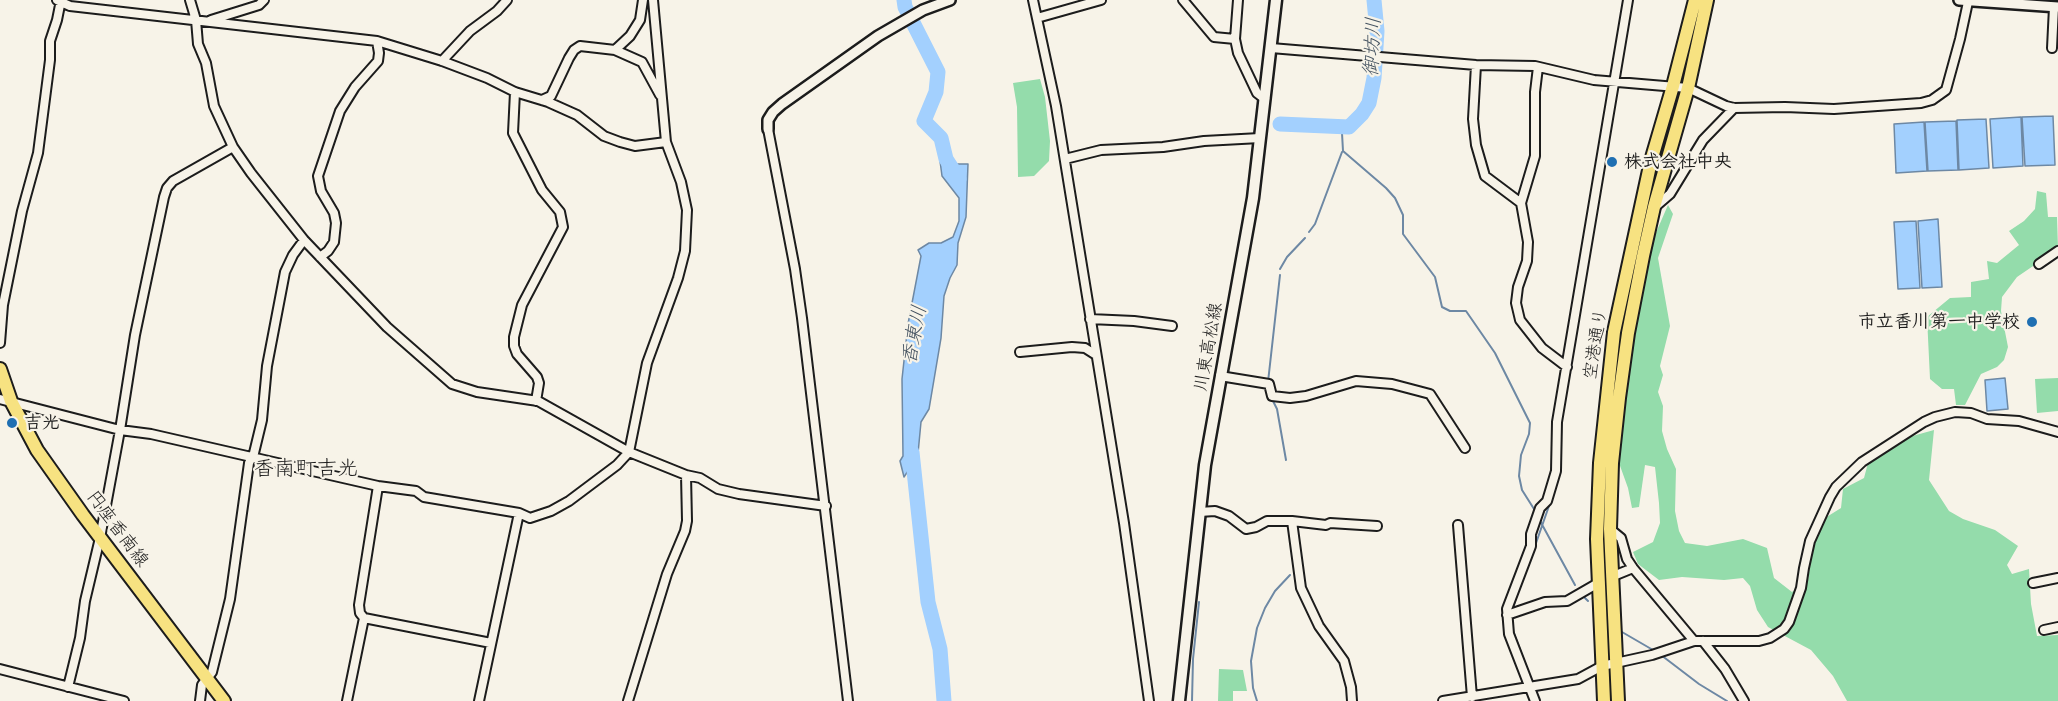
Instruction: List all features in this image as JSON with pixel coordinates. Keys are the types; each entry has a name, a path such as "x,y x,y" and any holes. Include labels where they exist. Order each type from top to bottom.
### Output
{"main road":[{"name":"川東高松線","path":"1179,701 1205,465 1253,198 1276,0"},
{"name":"空港通り","path":"1604,701 1598,583 1600,463 1614,332 1651,161 1695,0"},
{"name":"空港通り","path":"1618,701 1610,529 1612,463 1619,398 1628,333 1654,207 1688,88 1707,0"},
{"name":"円座香南線","path":"0,369 6,400 37,450 100,538 224,701"}],"street":[{"path":"0,343 3,305 22,211 38,153 50,60 50,41 57,20 59,0 70,6 377,41 441,61 487,78 515,92 542,100 577,115 604,136 620,142 635,146 666,142"},
{"path":"190,0 196,20 198,44 206,63 214,106 233,147 304,240 387,327 452,384 477,392 536,401 629,452 686,475 700,478 718,489 826,506"},
{"path":"207,21 259,5 264,0"},
{"path":"441,61 470,31 497,11 507,0"},
{"path":"615,50 637,28 643,0"},
{"path":"6,400 120,430 151,434 378,486 417,491 424,497 519,513 530,518 569,501 617,465 629,452 647,363 678,278 685,251 687,210 681,182 666,142 653,0"},
{"path":"848,701 826,506 795,269 768,120 773,112 878,36 939,3 950,0"},
{"path":"1033,0 1065,159 1124,523 1149,701"},
{"path":"1037,18 1101,0"},
{"path":"1183,0 1214,37 1235,39"},
{"path":"1238,0 1235,39 1238,53 1257,93 1265,99"},
{"path":"1535,701 1509,634 1507,609 1531,546 1531,534 1540,508 1546,501 1556,471 1557,422 1628,0"},
{"path":"1271,48 1476,65 1538,67 1594,80 1688,88 1734,108 1785,106 1834,109 1921,104 1932,100 1946,90 1960,39 1962,0 2053,5 2052,48"},
{"path":"320,257 334,242 336,223 332,207 321,191 318,176 340,111 355,87 378,61 377,41"},
{"path":"542,100 551,96 569,58 580,46 615,50 642,62 662,98"},
{"path":"1476,65 1473,119 1476,145 1485,176 1521,203"},
{"path":"1538,67 1534,117 1535,156 1521,203 1528,242 1527,261 1518,287 1516,303 1520,320 1542,348 1567,367"},
{"path":"515,92 513,133 542,190 560,212 563,227 522,306 514,337 517,354 537,377 539,383 536,401"},
{"path":"1654,207 1670,194 1703,141 1734,108"},
{"path":"1065,159 1101,150 1260,138"},
{"path":"68,687 100,538 135,335 167,188 172,181 233,147"},
{"path":"200,701 202,685 212,672 230,599 247,475 262,420 267,366 285,272 293,255 304,240"},
{"path":"2039,264 2058,251"},
{"path":"1090,319 1172,326"},
{"path":"1020,352 1072,347 1085,348 1096,355"},
{"path":"1220,375 1269,384 1272,396 1290,398 1306,396 1356,381 1392,384 1430,394 1465,448"},
{"path":"1443,701 1578,678 1602,666 1694,641 1759,641 1770,638 1784,629 1802,588 1810,541 1830,497 1862,462 1924,422 1944,414 1962,412 1987,419 2019,422 2058,432"},
{"path":"628,701 667,574 685,531 687,521 686,475"},
{"path":"378,486 359,605 360,613 364,618 491,643"},
{"path":"1199,512 1215,511 1229,516 1246,529 1256,528 1267,521 1377,526"},
{"path":"479,701 519,513"},
{"path":"1292,521 1300,588 1319,626 1344,661 1352,701"},
{"path":"1458,525 1472,697"},
{"path":"1610,529 1621,538 1628,560 1633,567 1694,641"},
{"path":"1507,615 1545,602 1567,602 1598,583 1633,567"},
{"path":"2033,583 2058,578"},
{"path":"346,701 364,618"},
{"path":"2044,630 2058,627"},
{"path":"1703,641 1725,669 1744,701"},
{"path":"0,669 124,701"}],"green space":[{"path":"1040,79 1045,97 1050,141 1049,161 1034,176 1018,177 1017,107 1013,83"},
{"path":"2037,191 2046,193 2048,217 2057,217 2058,249 2017,277 2002,297 2001,311 2008,347 2004,360 1997,367 1981,374 1965,405 1956,405 1954,389 1942,389 1930,379 1927,317 1950,298 1971,297 1971,282 1989,279 1987,261 1997,263 2019,245 2009,231 2024,221 2035,209"},
{"path":"1668,205 1673,214 1658,258 1670,326 1660,366 1663,375 1658,392 1663,406 1662,431 1676,469 1675,511 1679,531 1685,543 1707,546 1743,539 1767,548 1774,578 1792,592 1808,580 1813,546 1825,518 1841,508 1843,489 1864,478 1868,463 1909,437 1934,430 1929,480 1949,511 1963,519 1995,530 2018,546 2007,565 2012,574 2029,569 2031,604 2037,636 2058,635 2058,701 1847,701 1833,676 1811,650 1768,627 1757,610 1750,586 1743,578 1724,580 1682,577 1659,580 1638,564 1633,552 1653,542 1660,523 1659,503 1655,467 1645,465 1639,507 1632,508 1619,463 1624,389 1648,251"},
{"path":"2058,378 2058,411 2037,413 2035,379"},
{"path":"1219,669 1243,670 1247,691 1233,691 1233,701 1218,701"}],"water":[{"path":"2053,116 2055,165 2025,166 2022,117"},
{"path":"2021,117 2023,166 1993,168 1990,119"},
{"path":"1986,119 1989,168 1959,170 1957,120"},
{"path":"1956,121 1958,170 1928,171 1925,122"},
{"path":"1924,122 1927,171 1896,173 1894,124"},
{"path":"940,161 949,164 968,164 966,217 958,243 957,265 944,296 941,338 929,409 921,422 917,464 904,477 900,461 903,456 902,379 908,324 921,256 918,250 929,243 941,243 953,237 959,221 959,198 942,176"},
{"path":"1938,219 1942,287 1922,288 1918,221"},
{"path":"1916,221 1920,288 1898,289 1894,222"},
{"path":"2005,378 2008,409 1987,411 1985,380"}],"waterway":[{"name":"香東川","path":"904,0 905,7 938,72 936,92 924,121 941,138 946,159 959,179"},
{"name":"御坊川","path":"1280,124 1349,127 1362,114 1369,103 1374,78 1377,31 1374,0"},
{"path":"1619,74 1622,56"},
{"path":"1595,220 1618,83"},
{"path":"1344,127 1343,151 1395,198 1403,215 1403,234 1435,277 1442,307 1450,311 1466,311 1495,353 1530,423 1529,434 1521,455 1519,476 1522,490 1534,509"},
{"path":"1309,232 1315,224 1342,152"},
{"path":"1280,269 1287,257 1305,238"},
{"path":"1268,382 1280,275"},
{"path":"1273,401 1277,409 1286,460"},
{"name":"香東川","path":"912,452 928,602 940,649 944,701"},
{"path":"1535,546 1550,503"},
{"path":"1539,519 1575,585"},
{"path":"1257,701 1253,688 1251,661 1257,628 1275,591 1290,575"},
{"path":"1512,611 1520,585"},
{"path":"1583,596 1588,601"},
{"path":"1192,701 1193,659 1199,602"},
{"path":"1512,628 1532,682"},
{"path":"1622,632 1653,650"},
{"path":"1661,655 1699,684 1727,701"}],"place":[{"name":"株式会社中央","path":"1612,162"},
{"name":"市立香川第一中学校","path":"2032,322"},
{"name":"吉光","path":"12,423"}],"district":[{"name":"香南町吉光","path":"306,470"}]}
